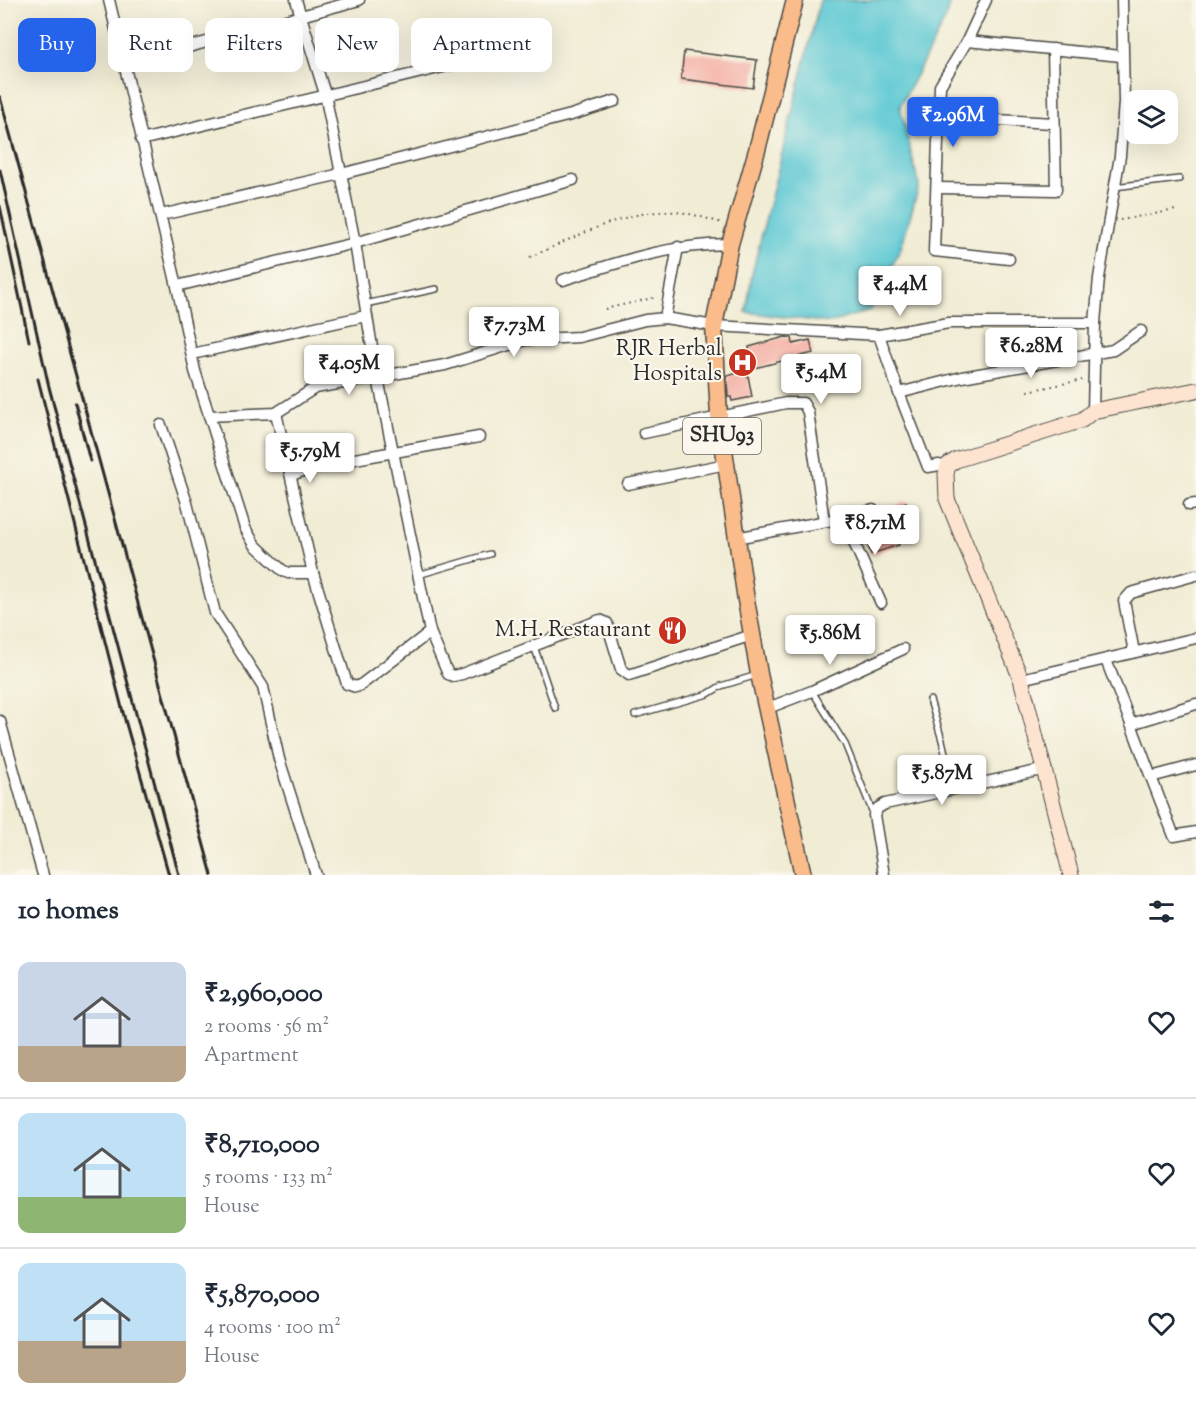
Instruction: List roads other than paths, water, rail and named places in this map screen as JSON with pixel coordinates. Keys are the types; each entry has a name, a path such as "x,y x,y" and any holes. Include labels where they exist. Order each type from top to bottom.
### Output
{"main road":[{"name":"SHU93","path":"795,0 730,244 714,326 719,416 736,537 759,674 803,875"}],"street":[{"path":"109,0 113,18"},
{"path":"296,0 326,94 355,243 377,375 418,575 430,632 444,668 453,676 604,620 621,669 629,675 752,635"},
{"path":"193,45 359,0"},
{"path":"986,0 967,41 940,86 934,251 1009,259"},
{"path":"1093,411 1095,323 1124,102 1121,56 1122,0"},
{"path":"967,41 1121,56"},
{"path":"937,188 1056,190 1053,49"},
{"path":"125,72 208,416 249,535 255,545 288,573 313,573"},
{"path":"141,140 419,72"},
{"path":"161,215 341,174 571,115 615,101"},
{"path":"940,117 1054,123"},
{"path":"177,286 355,243 573,180"},
{"path":"563,280 654,251 730,244"},
{"path":"664,318 678,247"},
{"path":"192,354 366,316"},
{"path":"208,416 276,413 315,388 377,375 445,365 525,340 579,337 645,320 664,318 714,326 879,335 949,323 1095,323"},
{"path":"899,393 962,377 1120,347 1141,331"},
{"path":"879,335 928,467 939,465 948,468"},
{"path":"1071,875 1022,679 964,546 947,499 948,468 956,460 1082,420 1093,411 1196,390"},
{"path":"644,433 786,403 803,403 808,412 824,521"},
{"path":"276,413 313,573 344,679 351,686 362,684 430,632"},
{"path":"161,425 187,503 215,613 262,687 279,759 316,875"},
{"path":"291,475 321,465 479,437"},
{"path":"628,484 726,464"},
{"path":"736,537 843,518 873,510"},
{"path":"843,518 881,603"},
{"path":"1134,652 1124,601 1126,597 1131,593 1196,575"},
{"path":"1022,679 1196,638"},
{"path":"768,708 812,692 903,649"},
{"path":"1106,660 1174,836 1196,832"},
{"path":"1131,724 1196,704"},
{"path":"0,721 43,875"},
{"path":"1151,777 1196,765"},
{"path":"884,875 874,815 878,808 885,804 1046,769"}],"lane":[{"path":"1114,187 1179,179"},
{"path":"364,304 436,289"},
{"path":"418,575 490,554"},
{"path":"534,645 555,708"},
{"path":"635,715 708,694 721,686 759,674"},
{"path":"812,692 845,744 874,815"},
{"path":"930,700 953,789"}],"water":[{"path":"820,0 950,0 945,20 900,106 919,186 901,248 870,310 831,323 746,312 752,274"}],"railway":[{"path":"0,97 212,875"},
{"path":"0,170 49,387 179,875"},
{"path":"0,206 29,341"},
{"path":"38,379 125,720 169,875"},
{"path":"75,403 90,461"}],"place":[{"name":"RJR Herbal Hospitals","path":"743,363"},
{"name":"M.H. Restaurant","path":"672,631"}]}
